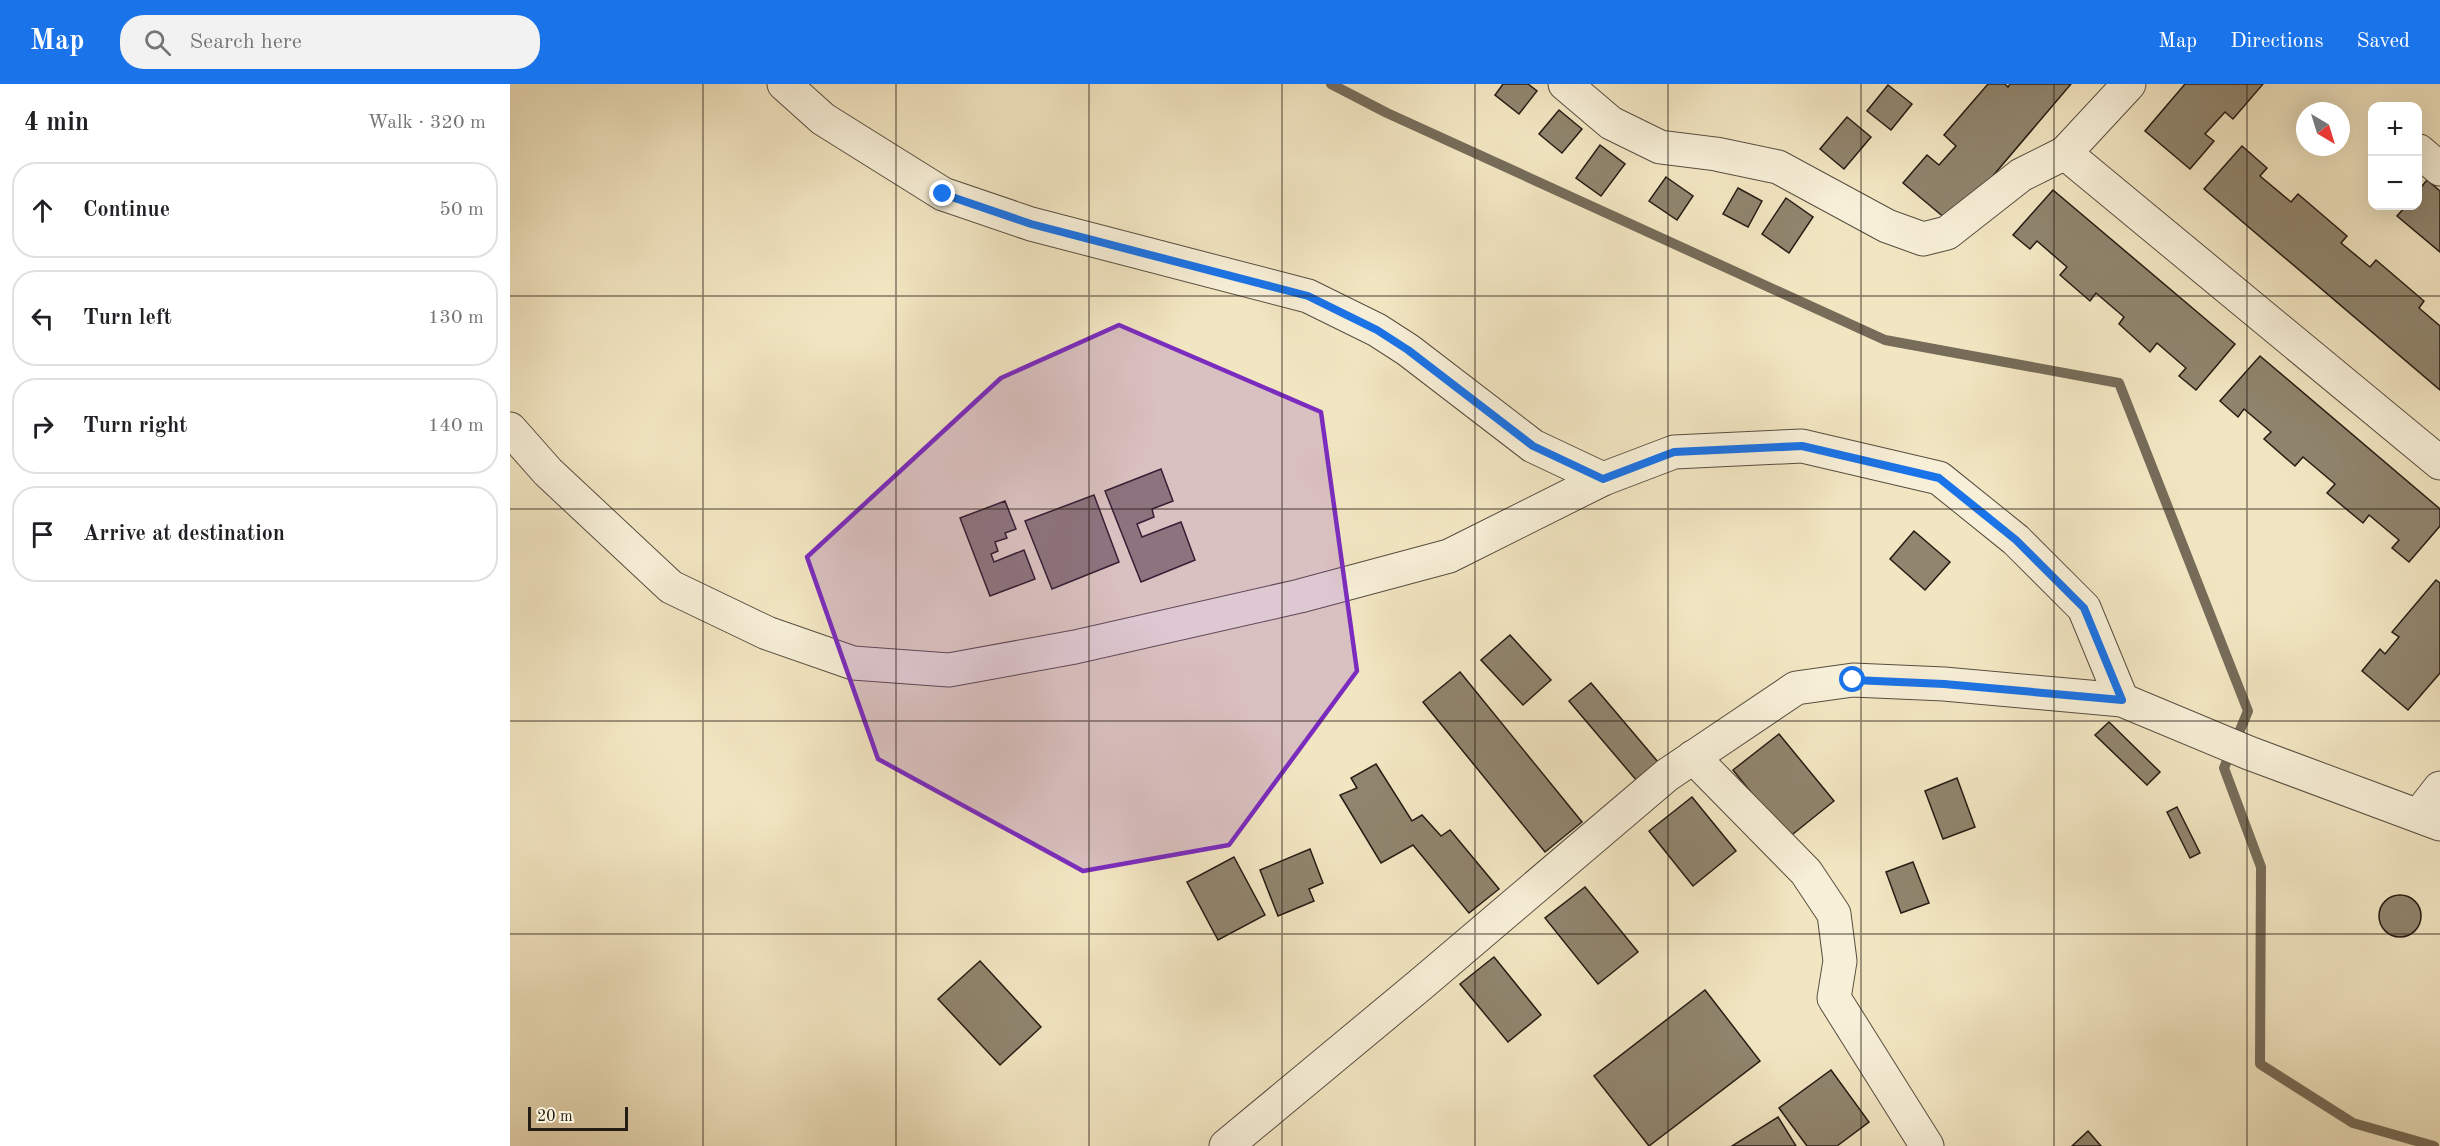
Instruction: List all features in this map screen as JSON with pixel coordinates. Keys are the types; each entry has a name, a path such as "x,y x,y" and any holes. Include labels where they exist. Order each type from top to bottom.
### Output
{"street":[{"path":"784,84 823,119 943,194 1031,224 1308,296 1377,330 1408,350 1533,446 1603,479"},
{"path":"1565,84 1611,123 1660,147 1716,154 1778,167 1887,226 1923,239 1947,233 2021,175 2065,153 2129,84"},
{"path":"2065,153 2439,461"},
{"path":"510,429 548,472 671,587 767,633 853,663 949,670 1097,642 1300,596 1449,556 1603,479 1674,452 1802,446 1939,478 2016,540 2084,608 2122,700"},
{"path":"1226,1146 1420,986 1667,775 1796,688 1853,680 1944,684 2122,700 2249,753 2429,820 2440,788"},
{"path":"1693,757 1806,872 1834,915 1840,961 1834,998 1927,1146"}],"highlighted area":[{"path":"1119,325 1321,412 1357,671 1229,845 1083,871 878,759 807,557 1001,378"}],"building":[{"path":"1503,84 1528,84 1537,91 1519,114 1495,95"},
{"path":"1988,84 2005,84 2008,87 2010,84 2071,84 1952,224 1903,183 1927,155 1939,165 1956,146 1944,135"},
{"path":"2185,84 2263,84 2233,119 2225,112 2205,134 2214,141 2190,169 2145,131"},
{"path":"1888,85 1912,104 1891,130 1867,111"},
{"path":"1559,110 1582,129 1562,153 1539,134"},
{"path":"1847,117 1871,137 1844,169 1820,149"},
{"path":"1600,145 1625,164 1601,196 1576,178"},
{"path":"2242,146 2267,168 2260,176 2291,202 2298,194 2347,236 2341,243 2370,267 2376,260 2424,301 2419,308 2440,326 2440,390 2204,189"},
{"path":"1666,177 1693,196 1677,220 1649,201"},
{"path":"2427,180 2440,191 2440,252 2397,216 2402,210 2422,210 2422,186"},
{"path":"1738,188 1762,201 1748,227 1723,214"},
{"path":"2053,190 2235,344 2196,390 2179,376 2186,368 2157,343 2150,352 2119,324 2124,317 2096,293 2090,301 2060,275 2067,267 2037,241 2030,249 2013,235"},
{"path":"1786,198 1813,217 1789,253 1762,234"},
{"path":"2260,356 2440,509 2440,526 2409,562 2392,548 2399,540 2369,515 2363,523 2327,493 2335,484 2303,457 2295,466 2264,439 2271,432 2244,409 2238,417 2220,401"},
{"path":"1161,469 1173,501 1152,509 1154,517 1137,524 1142,537 1181,522 1195,560 1141,582 1105,491"},
{"path":"1094,495 1119,562 1052,589 1025,521"},
{"path":"1005,501 1016,529 1005,533 1007,538 995,542 998,551 991,554 994,562 1024,550 1035,579 990,596 960,518"},
{"path":"1914,531 1950,562 1925,590 1890,559"},
{"path":"2436,580 2440,583 2440,673 2408,710 2362,671 2380,649 2385,654 2399,637 2392,632"},
{"path":"1510,635 1551,680 1523,705 1481,660"},
{"path":"1460,672 1582,822 1545,852 1423,702"},
{"path":"1591,683 1658,762 1637,781 1569,701"},
{"path":"2109,722 2160,772 2147,785 2095,735"},
{"path":"1779,734 1834,801 1788,838 1733,770"},
{"path":"1376,764 1412,821 1422,815 1441,836 1450,830 1499,889 1469,913 1413,845 1381,863 1340,795 1357,788 1351,778"},
{"path":"1957,778 1975,827 1943,839 1925,791"},
{"path":"1692,797 1736,851 1693,886 1649,831"},
{"path":"2177,807 2200,853 2190,858 2167,812"},
{"path":"1310,849 1323,883 1309,889 1314,901 1278,916 1260,870"},
{"path":"1234,857 1265,915 1218,940 1187,882"},
{"path":"1913,862 1929,903 1901,913 1886,872"},
{"path":"1585,887 1638,952 1598,984 1545,918"},
{"path":"2400,895 2415,901 2421,916 2415,931 2400,937 2385,931 2379,916 2385,901"},
{"path":"1494,957 1541,1015 1508,1042 1460,984"},
{"path":"980,961 1041,1027 1000,1065 938,999"},
{"path":"1705,990 1760,1061 1649,1146 1594,1076"},
{"path":"1831,1070 1869,1122 1837,1146 1807,1146 1779,1108"},
{"path":"1778,1117 1796,1146 1732,1146"},
{"path":"2088,1131 2101,1146 2072,1146"}],"waterway":[{"path":"1331,84 1387,113 1885,340 2119,383 2248,711 2224,768 2261,867 2260,1064 2353,1123 2434,1146"}],"route":[{"path":"943,194 1031,224 1308,296 1377,330 1408,350 1533,446 1603,479 1674,452 1802,446 1939,478 2016,540 2084,608 2122,700 1944,684 1853,680"}]}
